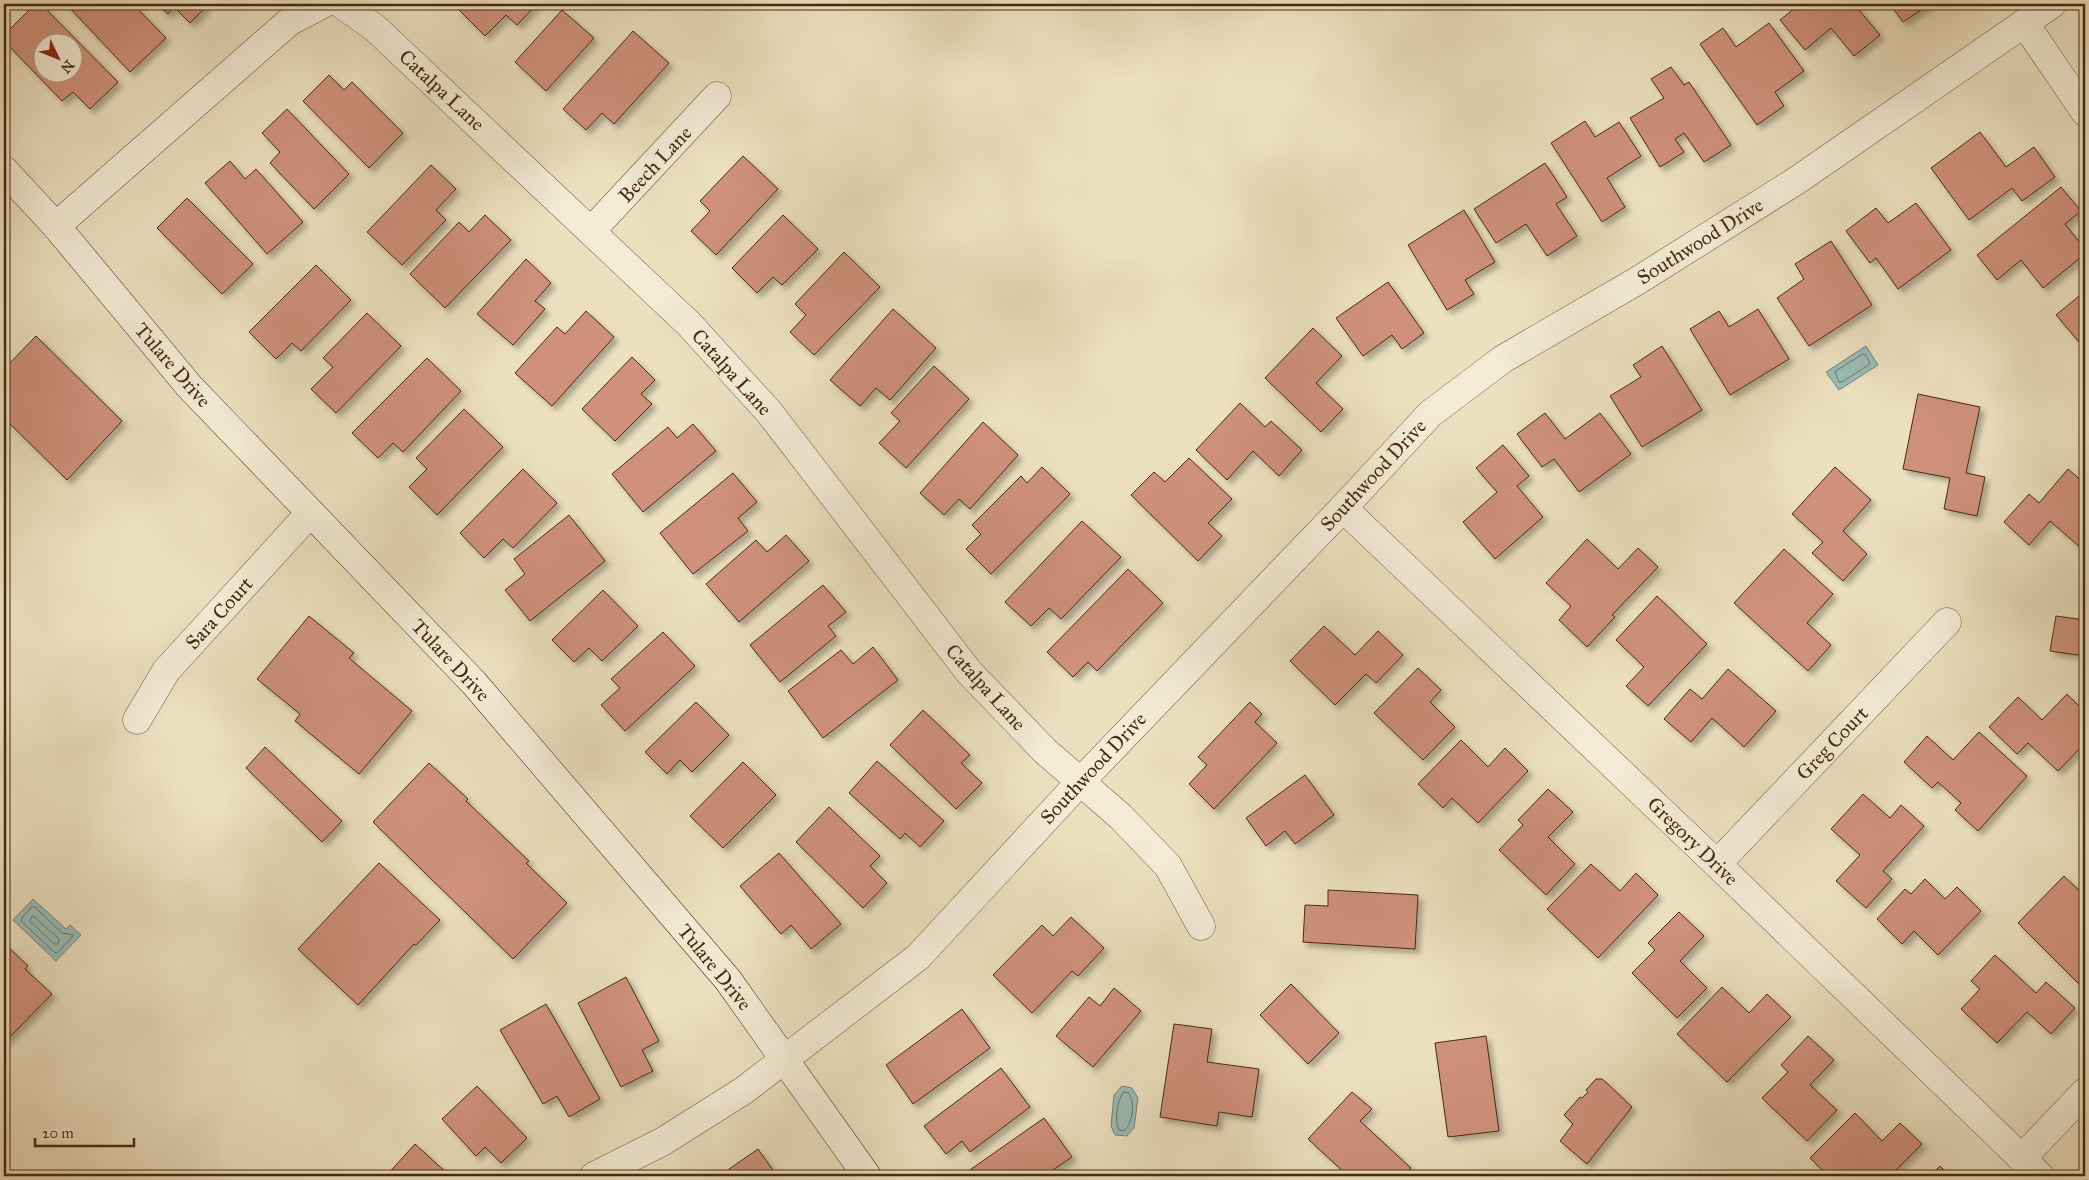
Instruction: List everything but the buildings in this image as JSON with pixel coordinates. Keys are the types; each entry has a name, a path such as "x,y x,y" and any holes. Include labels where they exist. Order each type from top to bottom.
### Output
{"street":[{"path":"56,226 289,22 323,4"},
{"name":"Catalpa Lane","path":"341,4 375,28 592,230 689,324 769,412 968,672 1045,751 1121,817 1168,866 1201,926"},
{"name":"Southwood Drive","path":"594,1176 677,1132 743,1091 918,957 1081,781 1343,508 1430,414 1503,359 1638,281 1796,181 2052,4"},
{"path":"2025,24 2085,112"},
{"name":"Beech Lane","path":"592,230 717,96"},
{"name":"Tulare Drive","path":"4,170 56,226 189,386 474,682 728,980 867,1176"},
{"name":"Gregory Drive","path":"1343,508 1388,548 2031,1167"},
{"name":"Sara Court","path":"137,720 166,671 310,513"},
{"name":"Greg Court","path":"1717,864 1947,622"},
{"path":"2031,1167 2085,1092"}],"water":[{"path":"1866,346 1878,365 1839,390 1826,372"},
{"path":"33,899 66,929 70,925 81,935 56,961 13,920"},
{"path":"1122,1086 1132,1088 1138,1098 1134,1128 1127,1136 1115,1135 1111,1126 1114,1095"}]}
